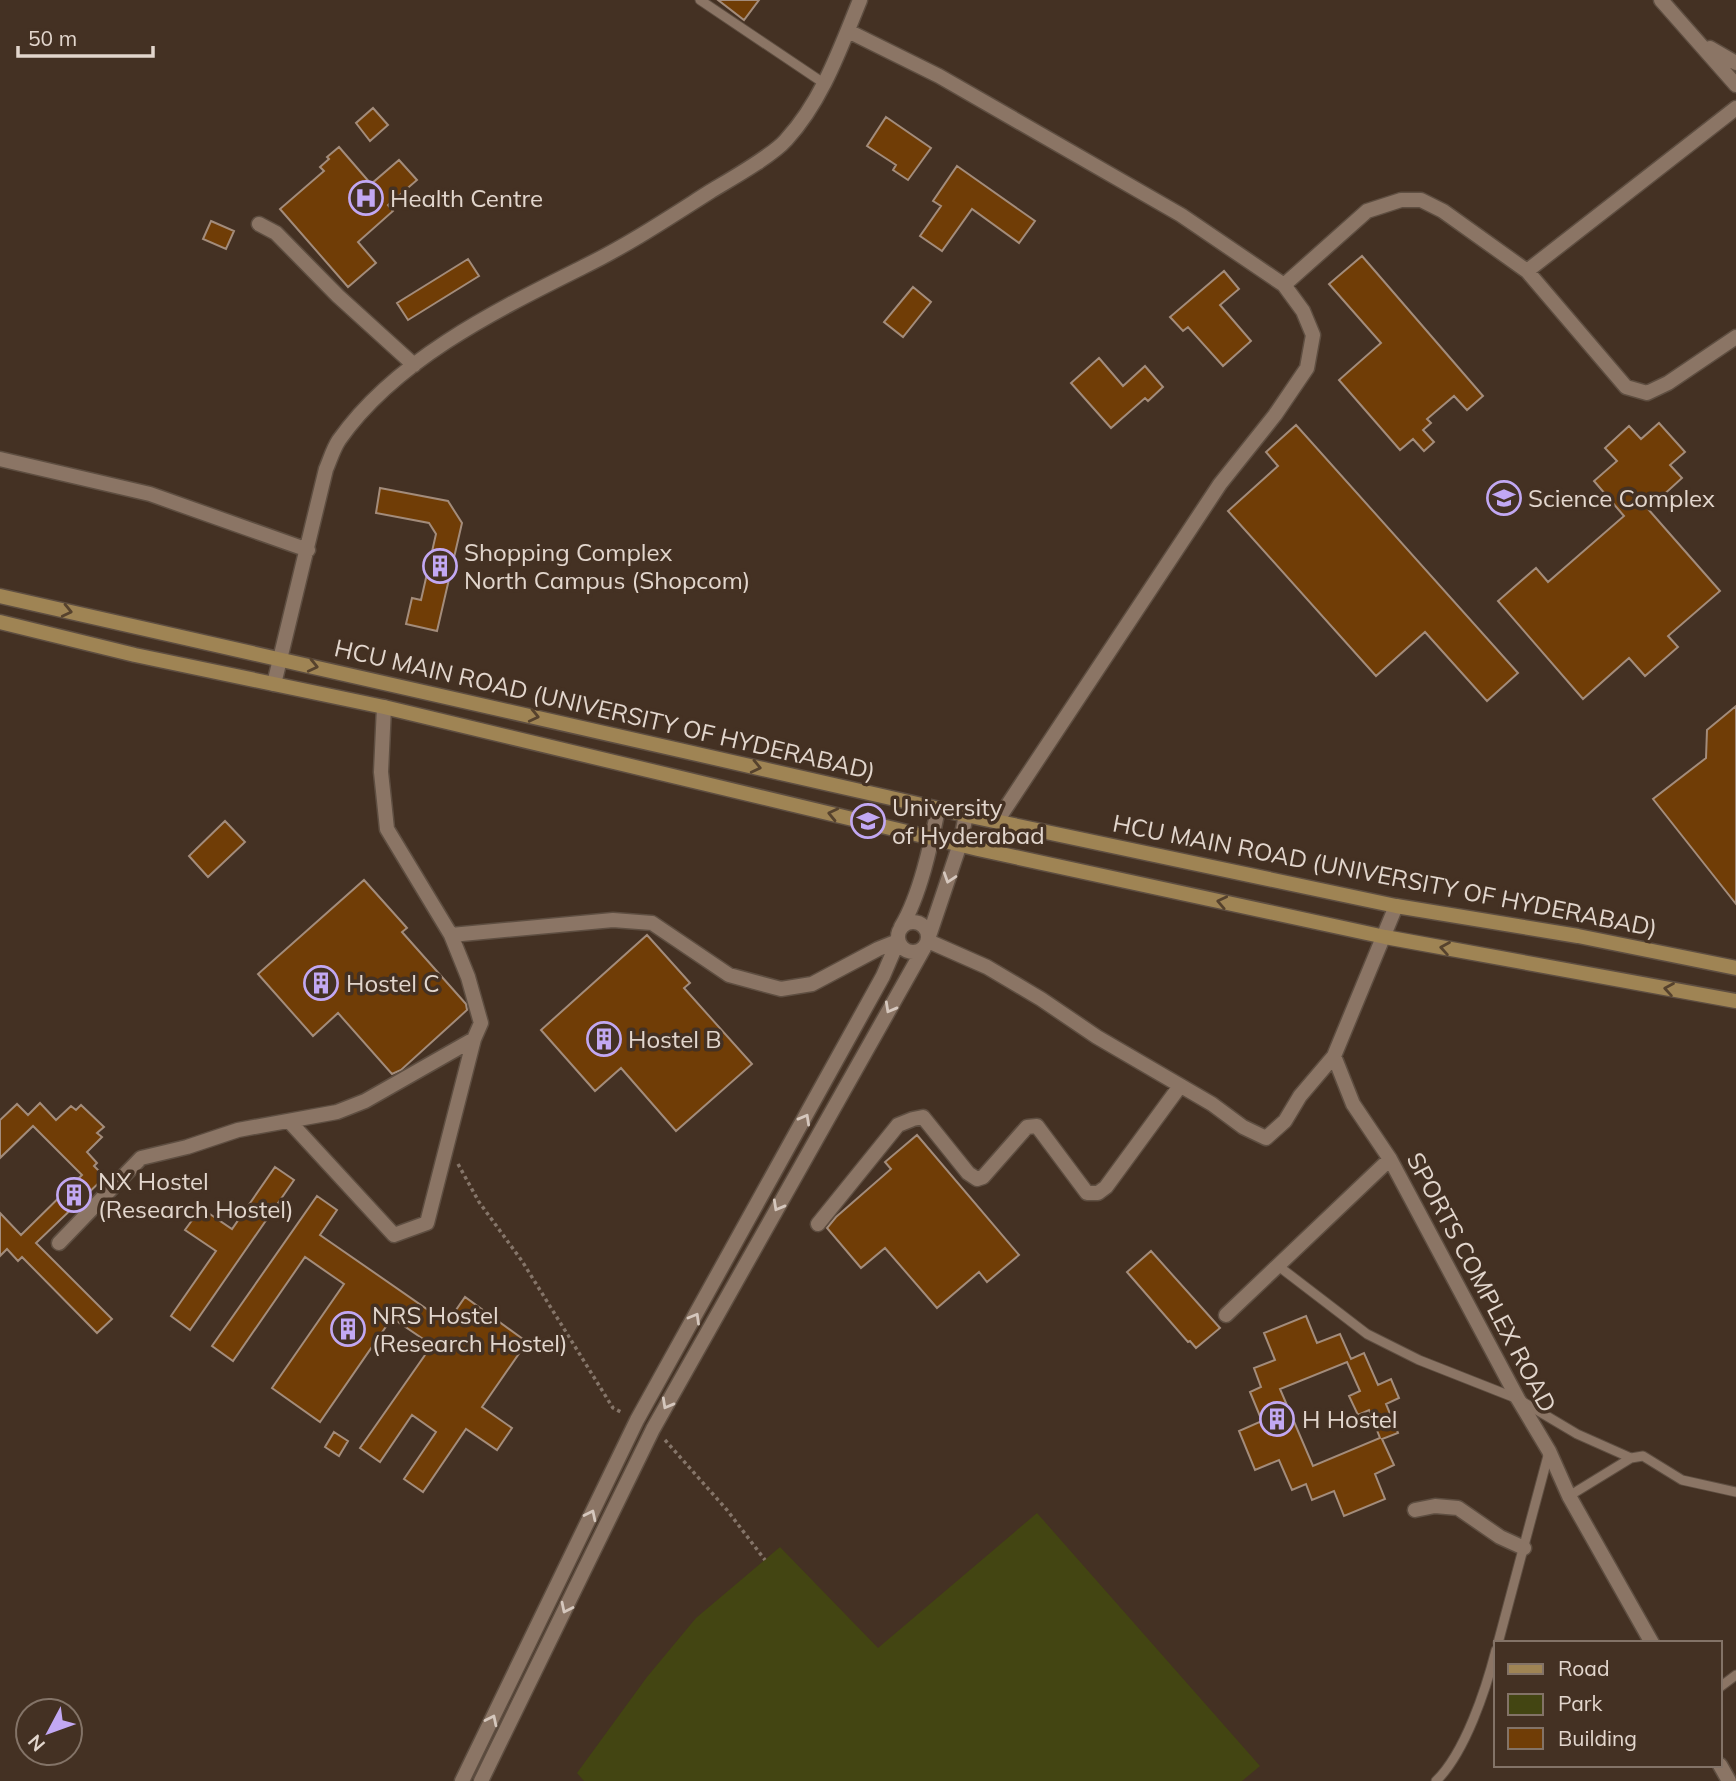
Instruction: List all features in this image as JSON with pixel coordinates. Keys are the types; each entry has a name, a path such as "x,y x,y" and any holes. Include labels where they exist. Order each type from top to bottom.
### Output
{"street":[{"path":"274,684 326,469 337,442 368,404 414,365 458,335 518,299 585,266 668,219 784,143 811,110 860,0"},
{"path":"1661,0 1736,85"},
{"path":"848,31 939,76 1181,215 1284,285 1303,311 1313,335 1307,368 1275,415 1220,484 997,821"},
{"path":"1699,42 1736,63"},
{"path":"1527,271 1736,108"},
{"path":"1284,285 1367,211 1401,200 1421,200 1443,211 1527,271 1626,387 1647,393 1668,383 1736,337"},
{"path":"259,223 276,233 338,296 414,365"},
{"path":"0,459 150,494 308,550"},
{"name":"HCU MAIN ROAD (UNIVERSITY OF HYDERABAD)","path":"0,596 938,809 1396,906 1565,933 1736,968"},
{"name":"HCU MAIN ROAD (UNIVERSITY OF HYDERABAD)","path":"0,622 135,655 384,707 933,838 1385,937 1736,1001"},
{"path":"289,1121 394,1235 427,1223 474,1039 481,1023 468,977 451,935 387,829 381,772 384,707"},
{"path":"463,1781 637,1420 883,976 908,915 933,838 938,809"},
{"path":"481,1781 653,1429 926,943 960,844 966,815"},
{"path":"926,943 987,967 1212,1104 1244,1127 1266,1138 1285,1121 1300,1096 1334,1056 1396,906"},
{"path":"451,935 613,920 652,923 729,975 781,989 812,984 878,949 899,934 909,922 919,923 926,929 926,943"},
{"path":"899,934 904,950 908,952 914,953 926,943"},
{"path":"59,1242 141,1158 187,1147 238,1130 337,1112 365,1101 474,1039"},
{"name":"SPORTS COMPLEX ROAD","path":"1334,1056 1353,1104 1390,1159 1518,1399 1549,1451 1569,1496 1651,1641"},
{"path":"818,1224 898,1125 913,1119 923,1118 968,1173 977,1179 983,1177 1027,1127 1037,1126 1087,1193 1098,1193 1106,1187 1180,1086"},
{"path":"1226,1315 1390,1159"},
{"path":"637,1420 653,1429"},
{"path":"1416,1510 1435,1506 1458,1508 1500,1537 1524,1548"}],"lane":[{"path":"700,0 824,84"},
{"path":"1277,1265 1367,1334 1419,1360 1518,1399 1577,1434 1631,1458"},
{"path":"1499,1641 1549,1451"},
{"path":"1569,1496 1631,1458 1643,1456 1682,1480 1736,1492"},
{"path":"1436,1781 1445,1772 1473,1719 1494,1656"}],"path":[{"path":"448,1147 479,1202 522,1261 613,1408 637,1420"},
{"path":"653,1429 694,1472 765,1560"}],"green space":[{"path":"1037,1513 1260,1766 1242,1781 584,1781 577,1773 647,1677 696,1618 780,1547 878,1648"}],"building":[{"path":"718,0 759,0 744,20"},
{"path":"373,108 388,125 370,141 356,123"},
{"path":"886,117 931,148 908,180 893,170 896,165 867,146"},
{"name":"Health Centre","path":"339,147 371,184 399,160 417,180 388,205 393,211 358,242 376,263 348,287 280,209 324,171 320,167"},
{"path":"957,166 1035,221 1019,243 972,209 942,251 920,236 941,206 933,201"},
{"path":"211,221 234,231 226,249 203,239"},
{"path":"1362,256 1483,396 1467,410 1454,396 1427,419 1431,423 1423,430 1434,442 1424,451 1413,439 1400,450 1339,380 1381,343 1329,284"},
{"path":"468,259 479,276 408,320 397,303"},
{"path":"1224,271 1239,289 1220,305 1251,341 1223,366 1188,327 1183,331 1170,317"},
{"path":"913,287 931,302 903,337 884,322"},
{"path":"1099,358 1123,386 1145,366 1163,387 1148,401 1145,398 1111,428 1071,383"},
{"path":"1659,423 1685,452 1670,465 1682,478 1648,509 1720,591 1668,636 1678,647 1645,676 1629,658 1583,699 1498,601 1536,568 1548,582 1624,516 1594,481 1617,461 1605,448 1629,426 1641,439"},
{"path":"1296,425 1518,673 1487,701 1425,632 1376,676 1228,511 1278,466 1266,452"},
{"name":"Shopping Complex North Campus (Shopcom)","path":"380,488 448,501 462,523 437,631 406,624 412,598 421,600 436,534 429,523 376,513"},
{"path":"1736,706 1736,904 1653,799 1706,758 1707,730"},
{"path":"225,821 245,842 208,877 189,856"},
{"name":"Hostel C","path":"364,880 407,928 402,932 466,1004 467,1010 401,1070 392,1074 338,1013 313,1036 258,974"},
{"name":"Hostel B","path":"647,935 690,983 684,988 752,1064 676,1131 621,1068 595,1091 541,1030"},
{"name":"NX Hostel (Research Hostel)","path":"40,1103 56,1120 71,1106 76,1110 81,1105 104,1127 97,1133 102,1137 87,1152 97,1163 94,1166 105,1177 36,1243 112,1319 97,1333 22,1257 18,1261 7,1249 0,1256 0,1213 21,1235 82,1175 33,1126 0,1158 0,1120 17,1104 28,1115"},
{"path":"917,1135 1019,1255 987,1282 979,1272 937,1308 885,1248 861,1268 827,1228 891,1169 885,1162"},
{"path":"275,1167 294,1180 190,1330 171,1316 216,1251 185,1230 201,1208 232,1229"},
{"name":"NRS Hostel (Research Hostel)","path":"317,1196 337,1210 320,1235 447,1323 465,1297 527,1342 482,1407 512,1428 497,1450 466,1429 423,1492 404,1479 436,1432 412,1415 380,1462 360,1448 432,1345 392,1318 320,1422 272,1388 344,1284 305,1257 233,1361 212,1346"},
{"path":"1151,1251 1220,1328 1196,1348 1127,1272"},
{"name":"H Hostel","path":"1306,1316 1317,1343 1340,1334 1351,1359 1364,1353 1378,1385 1391,1379 1399,1398 1386,1404 1398,1433 1382,1439 1394,1465 1375,1474 1385,1499 1344,1516 1334,1491 1312,1500 1306,1484 1292,1490 1279,1460 1255,1470 1239,1431 1262,1421 1250,1392 1261,1387 1254,1368 1275,1360 1264,1333","holes":["1347,1362 1360,1391 1349,1396 1358,1415 1369,1410 1380,1438 1313,1466 1280,1389"]},
{"path":"334,1432 348,1441 339,1456 325,1447"}],"place":[{"name":"Health Centre","path":"366,198"},
{"name":"Science Complex","path":"1504,498"},
{"name":"Shopping Complex North Campus (Shopcom)","path":"440,566"},
{"name":"University of Hyderabad","path":"868,821"},
{"name":"Hostel C","path":"321,983"},
{"name":"Hostel B","path":"604,1039"},
{"name":"NX Hostel (Research Hostel)","path":"74,1195"},
{"name":"NRS Hostel (Research Hostel)","path":"348,1329"},
{"name":"H Hostel","path":"1277,1419"}]}
